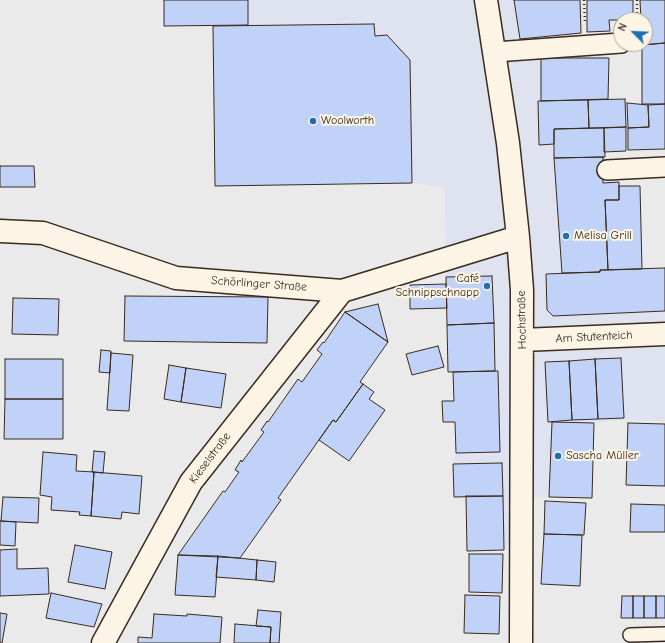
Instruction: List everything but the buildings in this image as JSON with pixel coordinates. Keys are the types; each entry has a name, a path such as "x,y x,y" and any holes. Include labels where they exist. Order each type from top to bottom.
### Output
{"street":[{"name":"Hochstraße","path":"486,0 508,143 522,290 521,643"},
{"path":"495,52 613,44"},
{"path":"608,170 665,167"},
{"name":"Schörlinger Straße","path":"0,231 43,233 110,257 176,278 342,291 518,237"},
{"name":"Kieselstraße","path":"103,643 191,482 342,291"},
{"name":"Am Stutenteich","path":"522,340 665,334"}],"lane":[{"path":"630,635 665,634"}],"path":[{"path":"637,0 637,12"}],"shaded area":[{"path":"164,0 580,0 581,33 609,58 608,99 588,100 589,128 604,128 605,157 603,157 603,182 619,182 608,270 665,268 665,421 620,420 594,423 592,498 534,497 504,550 467,551 466,497 454,497 453,464 456,453 455,422 443,422 442,401 454,400 453,372 448,372 447,308 410,309 410,285 446,284 445,187 412,183 215,186 213,26 164,26"}],"place":[{"name":"Woolworth","path":"313,121"},
{"name":"Melisa Grill","path":"566,236"},
{"name":"Café Schnippschnapp","path":"487,286"},
{"name":"Sascha Müller","path":"558,456"}]}
